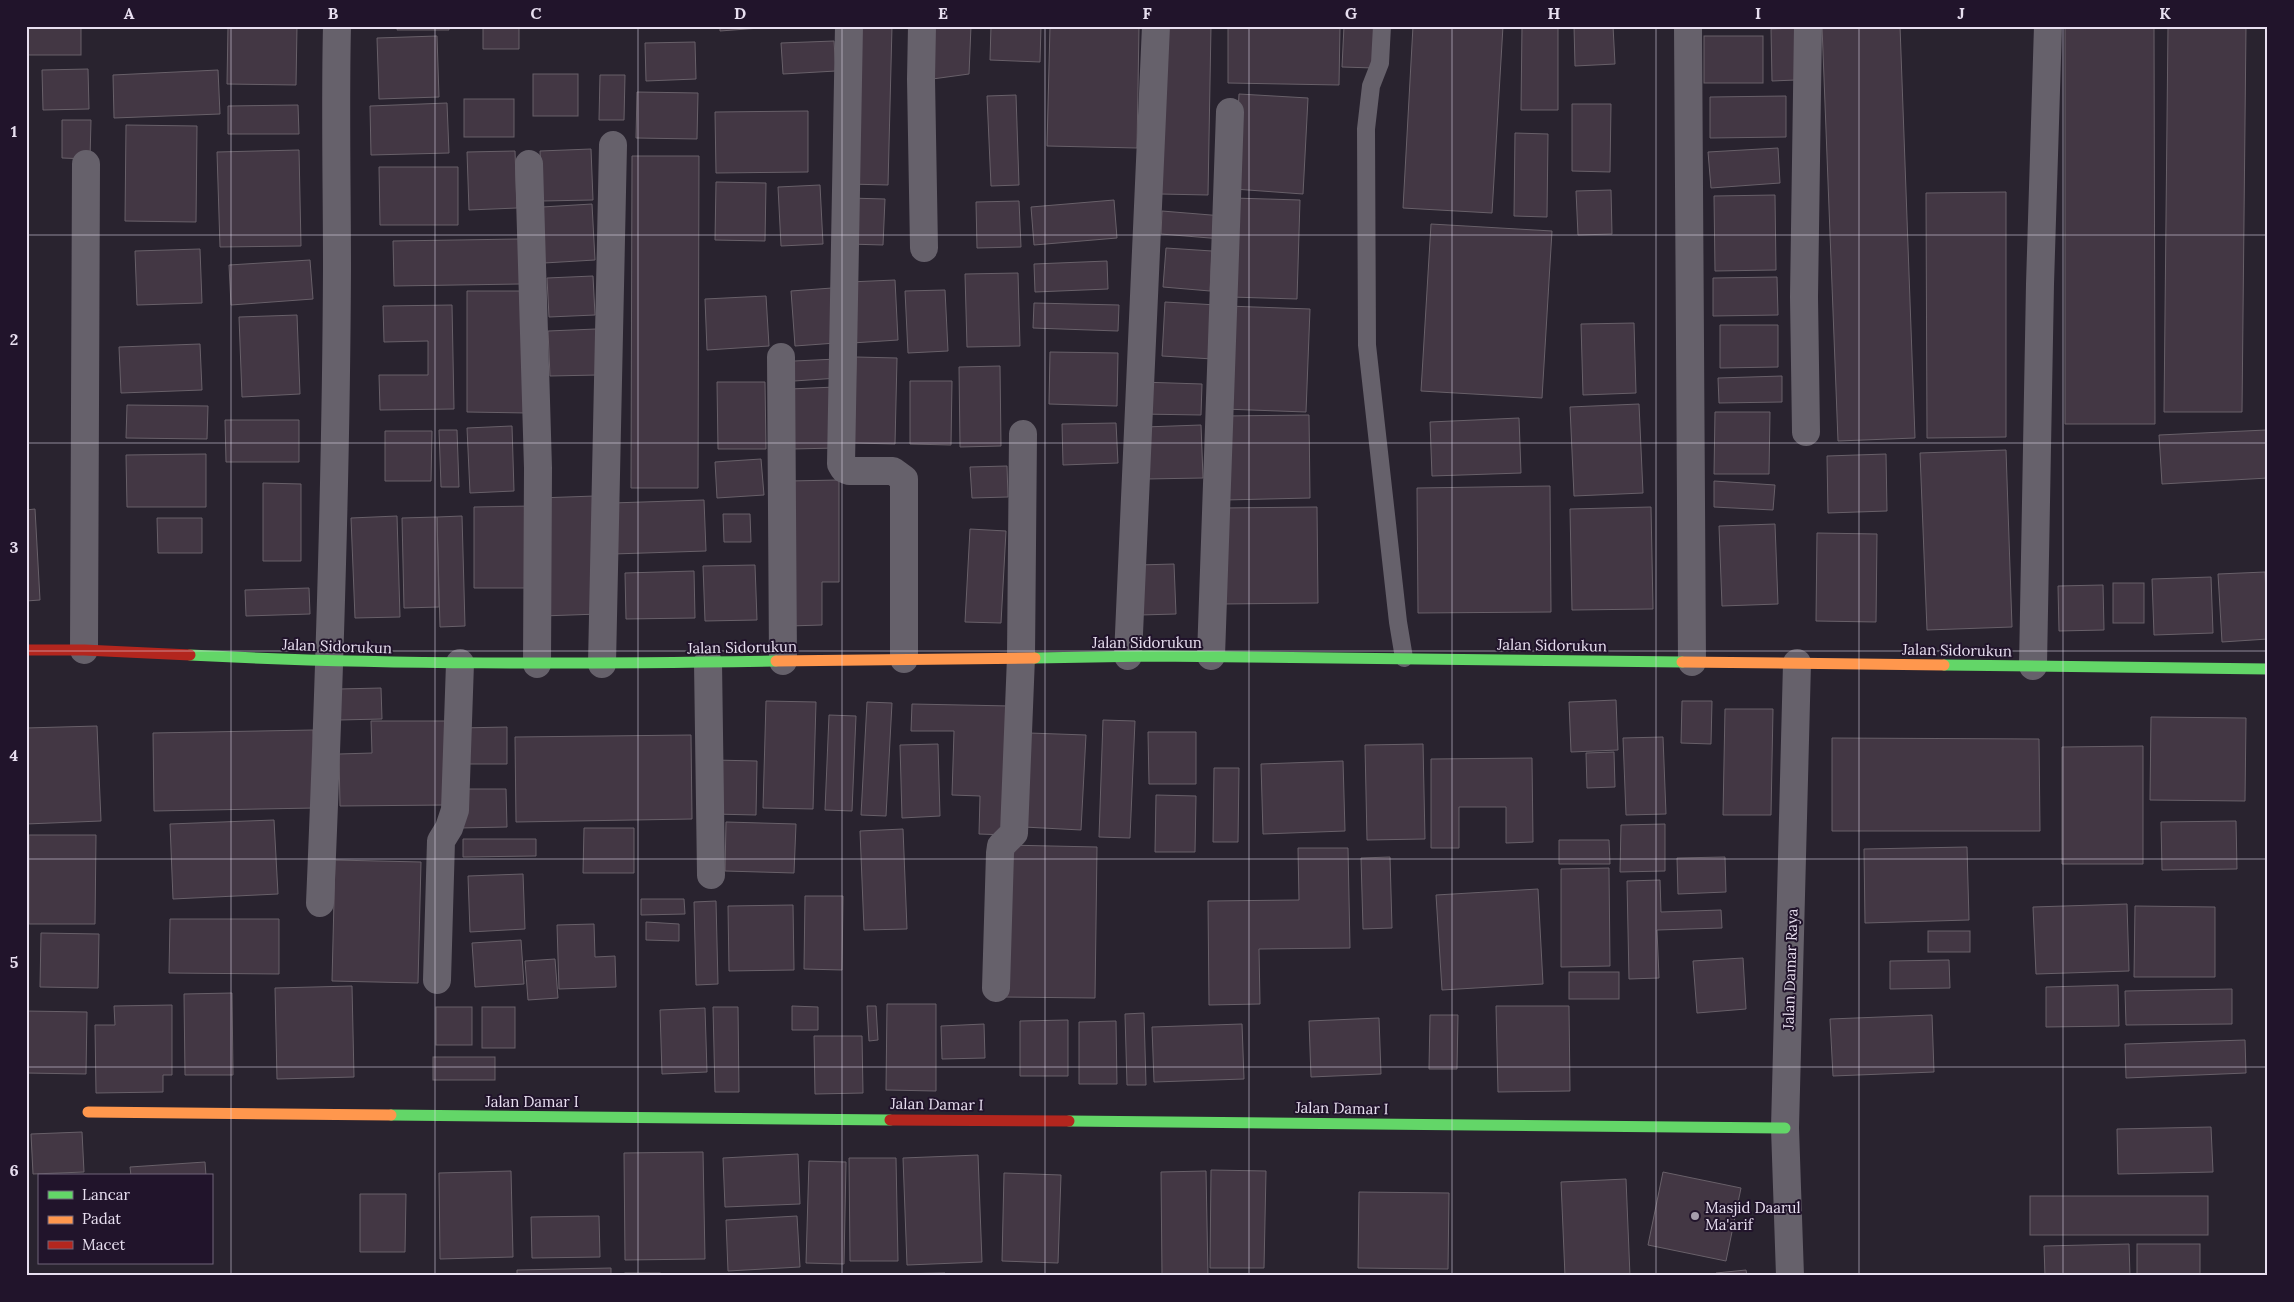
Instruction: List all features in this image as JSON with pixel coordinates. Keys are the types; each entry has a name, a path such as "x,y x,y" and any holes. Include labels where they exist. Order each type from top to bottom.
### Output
{"street":[{"path":"320,903 330,662 337,268 335,87 337,26"},
{"path":"849,26 841,464 844,469 849,471 894,471 904,479 904,660"},
{"path":"922,26 924,248"},
{"path":"1128,656 1156,26"},
{"path":"1688,26 1692,662"},
{"path":"1806,432 1804,297 1808,26"},
{"path":"2033,666 2040,284 2048,26"},
{"path":"1210,656 1230,112"},
{"path":"602,664 613,145"},
{"path":"84,650 86,164"},
{"path":"529,164 538,468 537,664"},
{"path":"781,357 783,661"},
{"path":"996,988 1000,854 1001,846 1014,833 1021,657 1023,434"},
{"name":"Jalan Sidorukun","path":"26,650 84,650 330,662 537,664 1210,656 2268,669"},
{"path":"708,662 711,875"},
{"path":"437,980 441,841 449,828 455,810 460,663"},
{"name":"Jalan Damar Raya","path":"1790,1276 1785,1128 1797,663"},
{"name":"Jalan Damar I","path":"88,1112 1785,1128"}],"lane":[{"path":"1382,26 1380,63 1371,86 1366,129 1367,345 1398,622 1404,658"}],"building":[{"path":"26,26 81,26 81,55 26,55"},
{"path":"228,26 297,26 296,85 227,84"},
{"path":"398,26 449,26 449,30 397,30"},
{"path":"461,26 519,26 519,49 483,49 483,27"},
{"path":"720,26 760,26 760,28 720,31"},
{"path":"853,26 892,26 888,185 849,184"},
{"path":"928,26 971,26 969,74 925,80"},
{"path":"991,26 1041,26 1040,62 990,60"},
{"path":"1050,26 1139,27 1137,148 1047,146"},
{"path":"1163,26 1211,26 1208,195 1160,194"},
{"path":"1228,26 1340,26 1339,85 1228,83"},
{"path":"1344,26 1375,26 1374,68 1342,67"},
{"path":"1413,26 1503,26 1492,213 1403,208"},
{"path":"1522,26 1558,26 1558,110 1521,110"},
{"path":"1574,26 1613,26 1615,64 1575,66"},
{"path":"1822,26 1900,26 1915,438 1838,441"},
{"path":"2065,26 2154,26 2155,424 2065,424"},
{"path":"2168,26 2246,26 2242,412 2164,412"},
{"path":"1795,28 1796,80 1772,81 1771,29"},
{"path":"437,36 439,97 379,99 377,38"},
{"path":"1704,36 1763,36 1763,83 1704,83"},
{"path":"834,41 836,71 783,74 781,43"},
{"path":"695,42 696,79 646,81 645,43"},
{"path":"88,69 89,109 43,110 42,70"},
{"path":"218,70 220,114 114,118 113,75"},
{"path":"533,74 578,74 578,116 533,116"},
{"path":"600,75 625,75 624,120 599,120"},
{"path":"637,92 698,93 697,139 636,138"},
{"path":"1239,94 1308,98 1303,194 1234,189"},
{"path":"1016,95 1019,185 991,186 987,96"},
{"path":"1786,96 1786,137 1710,138 1710,97"},
{"path":"464,99 514,99 514,137 464,137"},
{"path":"447,103 449,153 371,155 370,106"},
{"path":"1572,104 1611,104 1610,172 1572,171"},
{"path":"298,105 299,134 228,134 228,106"},
{"path":"808,111 808,172 716,173 715,112"},
{"path":"62,120 91,120 90,159 62,158"},
{"path":"126,125 197,126 196,222 125,221"},
{"path":"1515,133 1548,134 1547,217 1514,216"},
{"path":"1778,148 1780,183 1711,188 1708,152"},
{"path":"591,149 593,200 542,201 540,151"},
{"path":"299,150 301,246 220,247 217,152"},
{"path":"515,151 517,208 469,210 467,152"},
{"path":"632,156 699,156 698,488 631,488"},
{"path":"379,167 458,167 458,225 380,225"},
{"path":"716,182 766,183 765,241 715,240"},
{"path":"820,185 823,244 781,246 778,187"},
{"path":"1611,190 1612,234 1578,235 1576,191"},
{"path":"2006,192 2006,437 1927,438 1926,193"},
{"path":"1775,195 1776,270 1715,271 1714,196"},
{"path":"849,198 885,199 883,245 848,244"},
{"path":"1233,198 1300,200 1297,299 1230,297"},
{"path":"1114,200 1117,238 1034,245 1031,207"},
{"path":"1019,201 1021,247 977,248 976,202"},
{"path":"592,204 595,260 544,263 542,207"},
{"path":"1162,211 1223,216 1222,239 1161,234"},
{"path":"1431,224 1552,231 1542,398 1421,391"},
{"path":"519,239 520,284 394,286 393,241"},
{"path":"1166,248 1212,251 1210,291 1163,287"},
{"path":"200,249 202,303 137,305 135,251"},
{"path":"310,260 313,299 231,305 229,265"},
{"path":"1107,261 1108,289 1035,292 1034,264"},
{"path":"1018,273 1020,346 967,347 965,274"},
{"path":"593,276 595,315 549,317 547,278"},
{"path":"1777,277 1778,315 1713,316 1713,278"},
{"path":"895,280 898,340 852,343 849,282"},
{"path":"832,288 836,343 795,346 791,291"},
{"path":"945,290 948,351 908,353 905,291"},
{"path":"467,291 528,291 527,413 467,412"},
{"path":"766,296 769,346 707,350 705,299"},
{"path":"1165,302 1217,305 1213,359 1162,356"},
{"path":"1034,303 1119,305 1118,331 1033,328"},
{"path":"452,305 454,409 380,410 379,375 428,375 428,341 384,342 383,306"},
{"path":"1227,306 1310,309 1306,412 1223,409"},
{"path":"297,315 300,394 242,397 239,317"},
{"path":"1634,323 1636,393 1583,395 1581,324"},
{"path":"1720,325 1778,325 1778,367 1720,368"},
{"path":"596,329 598,375 550,376 548,331"},
{"path":"200,344 202,390 121,393 119,347"},
{"path":"1050,352 1118,353 1117,406 1049,404"},
{"path":"856,357 897,358 895,444 854,443"},
{"path":"837,359 838,378 794,381 794,361"},
{"path":"1000,366 1001,446 960,447 959,367"},
{"path":"1782,376 1782,402 1719,403 1718,378"},
{"path":"910,381 952,381 951,445 910,444"},
{"path":"717,382 765,382 766,449 718,449"},
{"path":"1140,382 1202,384 1201,415 1140,414"},
{"path":"835,387 837,448 792,449 790,389"},
{"path":"1639,404 1643,493 1574,496 1570,407"},
{"path":"127,405 208,406 207,439 126,438"},
{"path":"1715,412 1770,412 1769,474 1714,474"},
{"path":"1309,415 1310,498 1225,500 1224,416"},
{"path":"1519,418 1521,473 1432,476 1430,422"},
{"path":"225,420 299,420 299,462 226,462"},
{"path":"1116,423 1118,463 1063,465 1062,424"},
{"path":"1201,425 1203,478 1146,479 1144,427"},
{"path":"512,426 514,491 470,493 467,428"},
{"path":"439,430 457,430 459,487 441,487"},
{"path":"2266,430 2268,478 2162,484 2159,435"},
{"path":"385,431 432,431 431,481 385,481"},
{"path":"2006,450 2012,627 1927,630 1920,453"},
{"path":"206,454 206,507 127,507 126,455"},
{"path":"1886,454 1887,511 1828,513 1827,456"},
{"path":"761,459 764,495 717,498 715,462"},
{"path":"1007,466 1008,497 972,498 970,467"},
{"path":"839,480 839,582 822,582 822,625 789,626 788,481"},
{"path":"1714,481 1775,485 1773,510 1714,507"},
{"path":"263,483 301,484 301,561 263,561"},
{"path":"1550,486 1551,612 1418,613 1417,488"},
{"path":"595,496 599,614 542,616 538,498"},
{"path":"704,500 706,551 613,554 612,503"},
{"path":"532,506 533,588 474,588 474,507"},
{"path":"1317,507 1318,603 1222,604 1221,508"},
{"path":"1651,507 1653,609 1572,610 1570,509"},
{"path":"35,509 40,600 26,601 26,510"},
{"path":"723,514 750,514 751,542 724,542"},
{"path":"397,516 400,617 355,618 351,518"},
{"path":"462,516 465,626 440,627 437,517"},
{"path":"437,517 439,607 404,608 402,518"},
{"path":"157,518 202,518 202,553 158,553"},
{"path":"1775,524 1778,604 1722,606 1719,526"},
{"path":"970,529 1006,531 1001,623 965,622"},
{"path":"1817,533 1877,534 1876,622 1816,621"},
{"path":"1174,564 1176,614 1140,615 1138,565"},
{"path":"755,565 757,620 705,621 703,566"},
{"path":"694,571 695,618 626,619 625,573"},
{"path":"2265,572 2268,639 2222,642 2218,574"},
{"path":"2211,577 2213,633 2154,635 2152,579"},
{"path":"2113,583 2144,583 2144,623 2113,623"},
{"path":"2103,585 2104,630 2059,631 2058,586"},
{"path":"309,588 310,614 246,616 245,590"},
{"path":"381,688 382,719 339,720 339,689"},
{"path":"1616,700 1618,750 1571,752 1569,702"},
{"path":"766,701 816,702 813,809 763,808"},
{"path":"1682,701 1712,701 1711,744 1681,743"},
{"path":"867,702 892,703 886,816 861,815"},
{"path":"912,704 1011,706 1008,835 979,834 980,796 952,795 954,731 911,731"},
{"path":"1725,709 1773,709 1771,815 1723,815"},
{"path":"829,715 856,716 852,811 825,810"},
{"path":"2151,717 2246,718 2245,801 2150,800"},
{"path":"1103,720 1135,721 1130,838 1099,837"},
{"path":"371,721 445,721 446,805 340,806 339,754 372,753"},
{"path":"97,726 101,821 26,824 26,728"},
{"path":"507,727 507,764 460,764 460,728"},
{"path":"313,730 315,808 154,811 153,733"},
{"path":"1148,732 1196,732 1196,784 1149,784"},
{"path":"1029,733 1086,735 1081,830 1024,827"},
{"path":"691,735 692,819 516,822 515,737"},
{"path":"1663,737 1666,814 1626,815 1623,738"},
{"path":"1832,738 2039,739 2040,831 1832,831"},
{"path":"938,744 940,816 902,818 900,745"},
{"path":"1423,744 1425,839 1367,840 1365,745"},
{"path":"2143,746 2143,864 2062,864 2062,747"},
{"path":"1614,752 1615,787 1587,788 1586,753"},
{"path":"1532,758 1533,842 1506,843 1506,807 1459,807 1459,848 1431,848 1431,759"},
{"path":"714,760 757,761 756,815 713,814"},
{"path":"1343,761 1345,831 1263,834 1261,764"},
{"path":"1214,768 1239,768 1238,842 1213,842"},
{"path":"459,789 506,789 507,827 459,828"},
{"path":"1156,795 1196,796 1195,852 1155,852"},
{"path":"274,820 278,894 173,899 170,824"},
{"path":"2236,821 2237,869 2162,870 2161,822"},
{"path":"726,822 796,824 794,873 725,871"},
{"path":"1665,824 1665,871 1620,872 1621,825"},
{"path":"584,828 634,828 634,873 583,873"},
{"path":"903,829 907,929 864,930 860,831"},
{"path":"29,835 96,835 95,924 29,924"},
{"path":"463,839 536,839 536,856 463,857"},
{"path":"1559,840 1609,840 1610,864 1559,864"},
{"path":"1005,845 1097,847 1095,998 1002,997"},
{"path":"1967,847 1969,920 1865,923 1864,849"},
{"path":"1298,848 1348,848 1350,948 1259,949 1260,1004 1209,1005 1208,901 1299,900"},
{"path":"1390,857 1392,928 1363,929 1361,858"},
{"path":"1725,857 1726,892 1678,894 1677,858"},
{"path":"335,860 421,862 418,983 332,981"},
{"path":"1609,868 1610,966 1561,967 1561,869"},
{"path":"523,874 525,929 470,932 468,876"},
{"path":"1660,880 1661,912 1721,910 1722,928 1657,930 1659,978 1629,979 1627,881"},
{"path":"1538,889 1543,984 1442,990 1436,895"},
{"path":"805,896 843,896 842,970 804,969"},
{"path":"641,899 684,899 685,914 641,915"},
{"path":"716,901 718,984 696,985 694,902"},
{"path":"2127,904 2129,971 2036,974 2033,907"},
{"path":"793,905 794,970 729,971 728,906"},
{"path":"2135,906 2215,907 2215,977 2134,977"},
{"path":"170,919 279,919 279,974 169,973"},
{"path":"646,922 679,924 679,941 646,940"},
{"path":"594,924 595,957 615,956 616,987 559,989 557,925"},
{"path":"1928,931 1970,931 1970,952 1928,952"},
{"path":"41,933 99,934 98,988 40,987"},
{"path":"521,940 524,984 475,987 472,943"},
{"path":"1743,958 1746,1009 1697,1013 1693,961"},
{"path":"555,959 558,998 528,1000 525,961"},
{"path":"1949,960 1950,988 1890,989 1890,961"},
{"path":"1569,972 1619,972 1619,999 1569,999"},
{"path":"2118,985 2119,1026 2046,1027 2046,987"},
{"path":"352,986 354,1077 277,1079 275,988"},
{"path":"2232,989 2232,1024 2126,1025 2125,991"},
{"path":"232,993 233,1075 185,1075 184,994"},
{"path":"887,1004 936,1004 936,1091 886,1090"},
{"path":"172,1005 172,1075 163,1075 163,1092 96,1093 95,1025 115,1025 114,1006"},
{"path":"792,1006 818,1007 818,1030 792,1030"},
{"path":"867,1006 876,1006 878,1040 869,1041"},
{"path":"1496,1006 1569,1006 1570,1091 1498,1092"},
{"path":"436,1007 472,1007 472,1045 436,1045"},
{"path":"482,1007 515,1007 515,1048 482,1048"},
{"path":"713,1007 738,1007 739,1092 715,1092"},
{"path":"705,1008 707,1072 662,1074 660,1010"},
{"path":"26,1011 87,1012 86,1074 26,1073"},
{"path":"1144,1013 1146,1085 1127,1085 1125,1014"},
{"path":"1430,1015 1458,1015 1457,1069 1429,1069"},
{"path":"1932,1015 1934,1072 1833,1076 1830,1019"},
{"path":"1379,1018 1381,1074 1311,1077 1309,1021"},
{"path":"1068,1020 1068,1076 1020,1076 1020,1021"},
{"path":"1116,1021 1117,1084 1079,1084 1079,1022"},
{"path":"984,1024 985,1058 942,1059 941,1026"},
{"path":"1242,1024 1244,1079 1154,1082 1152,1027"},
{"path":"814,1036 862,1036 863,1093 815,1094"},
{"path":"2245,1040 2246,1073 2126,1078 2125,1044"},
{"path":"433,1057 495,1057 495,1080 433,1080"},
{"path":"2211,1127 2213,1172 2118,1174 2117,1129"},
{"path":"82,1132 84,1172 33,1174 31,1134"},
{"path":"703,1152 705,1259 625,1260 624,1153"},
{"path":"798,1154 800,1204 725,1207 723,1158"},
{"path":"978,1155 982,1262 907,1265 903,1158"},
{"path":"849,1158 896,1158 898,1261 850,1261"},
{"path":"809,1161 846,1162 844,1264 806,1263"},
{"path":"205,1162 206,1174 131,1174 130,1167"},
{"path":"1211,1170 1266,1171 1264,1268 1210,1268"},
{"path":"511,1171 513,1257 440,1259 439,1173"},
{"path":"1206,1171 1208,1276 1162,1276 1161,1172"},
{"name":"Masjid Daarul Ma'arif","path":"1663,1172 1741,1188 1726,1261 1648,1245"},
{"path":"1004,1173 1061,1175 1058,1263 1002,1261"},
{"path":"1626,1179 1630,1276 1565,1276 1561,1182"},
{"path":"1359,1192 1449,1193 1448,1269 1358,1268"},
{"path":"360,1194 406,1194 405,1252 360,1252"},
{"path":"2030,1196 2208,1196 2208,1235 2030,1235"},
{"path":"599,1216 600,1257 532,1258 531,1217"},
{"path":"797,1216 800,1267 728,1271 726,1220"},
{"path":"2129,1244 2130,1276 2045,1276 2044,1246"},
{"path":"2137,1244 2200,1244 2200,1276 2137,1276"},
{"path":"611,1268 611,1276 517,1276 517,1270"},
{"path":"1746,1270 1747,1276 1716,1276 1716,1273"},
{"path":"625,1273 660,1273 660,1276 625,1276"},
{"path":"945,1273 945,1276 889,1276 889,1274"}],"traffic: fast":[{"path":"190,655 336,661 483,663 776,661"},
{"path":"1035,658 1151,656 1682,662"},
{"path":"1944,665 2268,669"},
{"path":"391,1115 890,1120"},
{"path":"1069,1121 1785,1128"}],"traffic: slow":[{"path":"776,661 1035,658"},
{"path":"1682,662 1944,665"},
{"path":"88,1112 391,1115"}],"traffic: jam":[{"path":"26,650 84,650 190,655"},
{"path":"890,1120 1069,1121"}],"place":[{"name":"Masjid Daarul Ma'arif","path":"1695,1216"}]}
